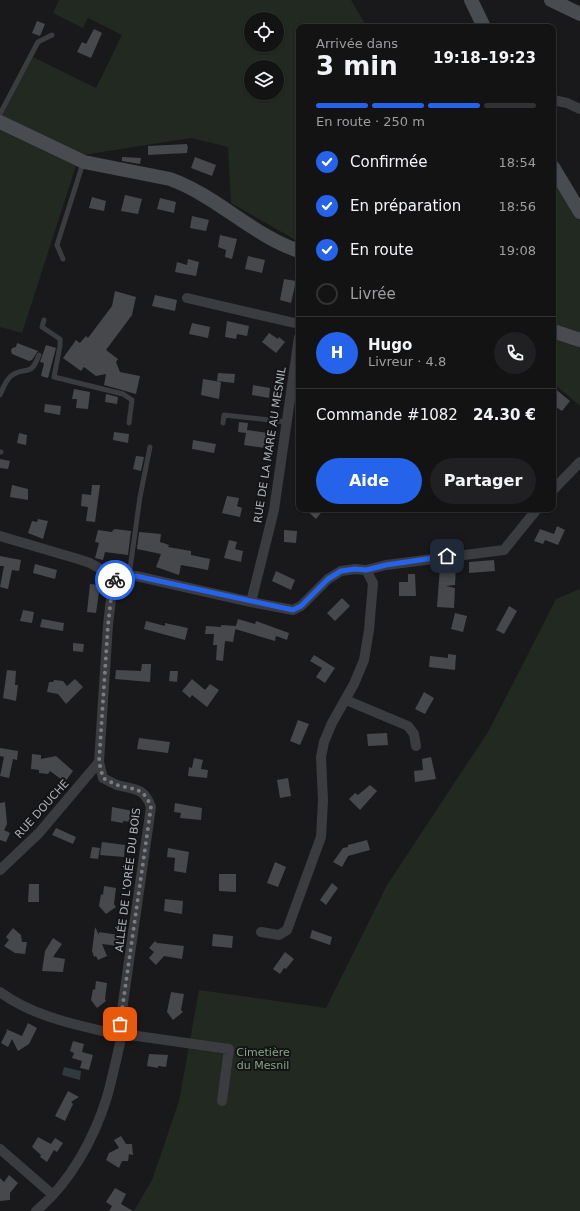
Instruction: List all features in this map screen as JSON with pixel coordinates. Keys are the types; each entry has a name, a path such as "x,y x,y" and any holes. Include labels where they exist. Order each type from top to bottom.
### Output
{"street":[{"path":"471,0 483,24"},
{"path":"551,0 580,14"},
{"path":"556,101 567,103 580,109"},
{"path":"0,122 84,162 170,179 182,184 217,204 261,234 296,250"},
{"path":"556,172 580,212"},
{"path":"187,298 296,323"},
{"path":"556,331 580,340"},
{"name":"RUE DE LA MARE AU MESNIL","path":"251,602 274,510 296,358"},
{"path":"556,487 580,462"},
{"path":"0,536 78,559 116,578 129,576 293,610 301,606 328,579 341,571 355,569 366,570 424,559 504,550 535,512"},
{"path":"261,932 279,935 286,930 313,862 321,837 321,757 324,742 332,723 346,700 364,660 374,583 366,570"},
{"name":"ALLÉE DE L'ORÉE DU BOIS","path":"116,578 112,590 108,625 99,762 103,778 116,785 143,792 151,807 120,1024"},
{"path":"346,700 408,726 414,734 416,746"},
{"name":"RUE DOUCHE","path":"0,870 39,833 99,762"},
{"path":"0,992 26,1008 48,1017 111,1033"},
{"path":"120,1024 126,1026 130,1034 125,1041 120,1043 114,1041 111,1033 113,1028 120,1024"},
{"path":"130,1034 229,1049 222,1101"},
{"path":"36,1211 53,1195 76,1163 95,1126 107,1097 120,1043"},
{"path":"0,1149 53,1195"}],"lane":[{"path":"0,114 38,42 52,35"},
{"path":"63,259 57,245 84,162"},
{"path":"44,320 42,327 60,339 54,377 123,394 132,400 128,422"},
{"path":"0,395 6,381 11,375 32,370 39,355"},
{"path":"223,423 224,415 287,422"},
{"path":"129,576 140,497 150,447"}],"green space":[{"path":"59,0 351,0 365,24 296,24 296,240 231,203 228,147 191,138 83,155 2,116 33,57 96,88 122,35 88,18 83,28 53,13"},
{"path":"0,130 76,166 22,333 0,327"},
{"path":"556,181 580,214 580,406 556,386"},
{"name":"Cimetière du Mesnil","path":"580,589 580,1211 134,1211 152,1180 179,1101 199,990 326,1008 387,885 488,732 556,599"}],"shaded area":[{"path":"64,1067 81,1071 80,1080 62,1075"}],"building":[{"path":"37,21 45,24 40,36 32,33"},
{"path":"94,29 102,33 91,58 77,52 82,42 86,44"},
{"path":"187,144 187,153 148,155 148,146"},
{"path":"122,157 141,158 140,164 122,161"},
{"path":"195,157 216,165 212,176 191,168"},
{"path":"125,195 142,199 138,214 121,211"},
{"path":"92,197 106,201 104,211 89,208"},
{"path":"160,198 176,202 174,213 157,209"},
{"path":"192,216 209,220 206,231 190,228"},
{"path":"220,235 237,239 232,259 225,257 226,250 218,247"},
{"path":"248,256 265,260 262,273 245,269"},
{"path":"188,259 199,262 196,276 175,272 177,262 187,265"},
{"path":"284,279 296,281 291,303 280,300"},
{"path":"115,291 136,297 132,315 106,350 118,359 116,362 120,372 140,376 136,394 104,385 106,374 96,376 84,367 81,371 63,358 76,340 80,343 86,336 88,338 112,306"},
{"path":"155,295 177,300 175,311 152,306"},
{"path":"227,321 249,326 247,336 237,334 236,339 225,337"},
{"path":"192,323 210,327 208,338 189,334"},
{"path":"269,333 278,339 279,337 285,342 276,353 262,342"},
{"path":"17,343 38,351 32,360 29,361 12,354 12,348 16,347"},
{"path":"46,345 56,348 48,378 41,376 44,363 40,362"},
{"path":"218,373 235,374 234,383 217,381"},
{"path":"203,379 221,382 219,399 201,395"},
{"path":"253,385 270,388 269,398 252,395"},
{"path":"74,389 90,392 88,409 76,408 77,399 72,399"},
{"path":"556,389 570,401 562,411 556,407"},
{"path":"106,394 118,397 117,404 105,402"},
{"path":"45,404 61,406 60,415 44,412"},
{"path":"239,422 248,423 247,430 275,434 273,449 244,445 246,433 238,432"},
{"path":"114,432 129,434 128,443 113,440"},
{"path":"19,433 27,435 26,445 17,443"},
{"path":"193,440 216,444 214,453 192,449"},
{"path":"136,456 144,457 141,471 133,469"},
{"path":"0,459 10,461 8,469 0,468"},
{"path":"12,485 28,489 28,500 10,497"},
{"path":"92,485 100,485 95,522 86,521 88,507 81,506 82,494 91,495"},
{"path":"227,496 239,498 237,506 242,508 240,517 222,513"},
{"path":"308,512 322,512 316,519"},
{"path":"38,519 48,521 43,539 28,533 32,521 37,522"},
{"path":"557,526 565,530 558,545 545,540 543,544 534,541 540,529 554,534"},
{"path":"115,529 131,531 128,555 105,552 103,560 95,558 99,543 95,542 98,530 112,532"},
{"path":"284,530 297,531 296,543 284,542"},
{"path":"139,532 161,534 160,542 169,545 168,547 191,551 191,555 210,559 208,570 181,565 179,575 156,567 161,554 137,549"},
{"path":"229,540 237,542 235,549 243,551 241,562 224,558"},
{"path":"0,556 21,560 19,571 12,570 8,589 0,587 4,566 0,566"},
{"path":"494,560 495,571 469,573 469,562"},
{"path":"35,564 57,570 55,579 33,573"},
{"path":"440,566 456,566 455,585 446,586 455,588 454,608 437,607"},
{"path":"276,571 295,580 291,590 272,581"},
{"path":"408,574 415,574 416,596 399,596 399,582 408,582"},
{"path":"90,584 100,585 96,613 87,612"},
{"path":"342,598 350,606 335,621 327,613"},
{"path":"509,606 517,611 504,634 496,630"},
{"path":"23,610 34,612 32,623 20,621"},
{"path":"455,613 467,616 463,632 451,629"},
{"path":"42,619 64,623 63,631 40,627"},
{"path":"238,619 255,624 256,621 289,633 287,640 276,636 275,641 235,629"},
{"path":"146,621 165,626 165,623 188,628 185,640 144,629"},
{"path":"221,625 236,626 233,642 225,641 223,661 216,660 217,645 213,645 214,634 205,634 206,626 221,627"},
{"path":"73,643 84,644 83,652 73,651"},
{"path":"448,654 456,655 455,670 429,667 430,656 448,658"},
{"path":"314,655 335,668 325,683 316,677 322,668 310,661"},
{"path":"142,664 151,664 150,682 115,679 116,670 141,671"},
{"path":"7,670 16,671 15,685 18,685 16,701 3,698"},
{"path":"170,671 178,671 177,682 169,681"},
{"path":"75,679 83,687 66,704 58,694 47,692 49,682 53,682 54,680 63,681 67,686"},
{"path":"192,679 205,690 210,684 219,690 207,707 192,695 190,698 182,691"},
{"path":"424,692 434,698 425,714 415,709"},
{"path":"298,720 309,724 300,745 290,741"},
{"path":"387,733 388,745 368,746 367,734"},
{"path":"139,738 170,742 168,753 137,749"},
{"path":"0,748 18,751 17,760 13,759 9,778 0,776 4,757 0,756"},
{"path":"32,754 41,755 41,759 56,756 73,771 65,782 50,771 48,774 39,773 39,770 31,769"},
{"path":"431,757 436,779 415,782 414,771 423,770 422,759"},
{"path":"194,758 203,760 201,769 208,770 207,778 188,776 189,767 192,768"},
{"path":"288,778 291,796 280,798 277,780"},
{"path":"370,785 377,791 360,810 349,799 355,793 358,795"},
{"path":"5,802 7,824 4,830 10,833 6,842 0,840 0,803"},
{"path":"175,803 202,808 201,820 180,818 181,813 174,812"},
{"path":"112,807 133,811 131,822 123,821 123,823 111,821"},
{"path":"56,828 76,837 73,844 52,835"},
{"path":"367,840 370,850 348,856 342,867 333,862 343,848 348,847 348,845"},
{"path":"102,842 125,845 124,857 100,855"},
{"path":"92,847 100,848 98,859 90,858"},
{"path":"168,848 189,852 186,873 174,871 175,858 167,857"},
{"path":"275,862 286,867 278,887 267,883"},
{"path":"219,874 236,874 236,892 219,891"},
{"path":"332,883 338,888 326,905 320,900"},
{"path":"29,884 39,884 39,902 28,902"},
{"path":"104,886 116,888 114,904 116,907 106,914 99,906 101,894 103,895"},
{"path":"165,899 183,901 182,914 164,911"},
{"path":"95,927 99,935 99,932 119,935 118,946 102,944 107,956 98,960 96,956 94,957 92,951"},
{"path":"13,928 21,935 22,942 27,942 25,954 15,953 4,946 9,940 6,937"},
{"path":"312,930 332,937 330,945 310,938"},
{"path":"213,934 233,936 232,948 212,946"},
{"path":"53,938 62,944 53,957 65,959 63,972 42,971 45,951"},
{"path":"155,941 157,943 184,946 182,959 164,956 156,965 149,958 154,952 149,948"},
{"path":"285,952 294,959 280,974 273,969"},
{"path":"96,981 107,983 106,1001 97,1008 91,1000 93,989 95,990"},
{"path":"171,992 184,994 181,1010 183,1012 173,1020 167,1012"},
{"path":"28,1023 37,1028 29,1044 18,1051 12,1039 8,1047 1,1043 7,1031 6,1029 22,1036"},
{"path":"73,1041 84,1044 82,1052 93,1055 89,1070 80,1068 82,1061 72,1058 74,1053 70,1051"},
{"path":"149,1054 168,1055 166,1067 158,1066 158,1068 147,1066"},
{"path":"68,1091 79,1097 71,1102 73,1104 65,1121 55,1116"},
{"path":"121,1136 126,1144 132,1144 133,1155 129,1154 128,1161 122,1161 119,1168 106,1160 109,1153 119,1148 114,1140"},
{"path":"38,1137 51,1144 55,1138 63,1143 57,1152 54,1150 47,1162 40,1157 41,1155 32,1147"},
{"path":"9,1175 18,1183 10,1193 10,1200 0,1201 0,1178 4,1182"},
{"path":"115,1188 126,1194 121,1204 133,1211 109,1211 112,1206 106,1202"}],"way so far":[{"path":"115,580 112,590 108,625 99,762 103,778 116,785 143,792 151,807 120,1024"}],"route":[{"path":"115,580 116,578 136,576 212,594 293,610 301,606 328,579 341,571 355,569 366,570 386,565 447,556"}]}
